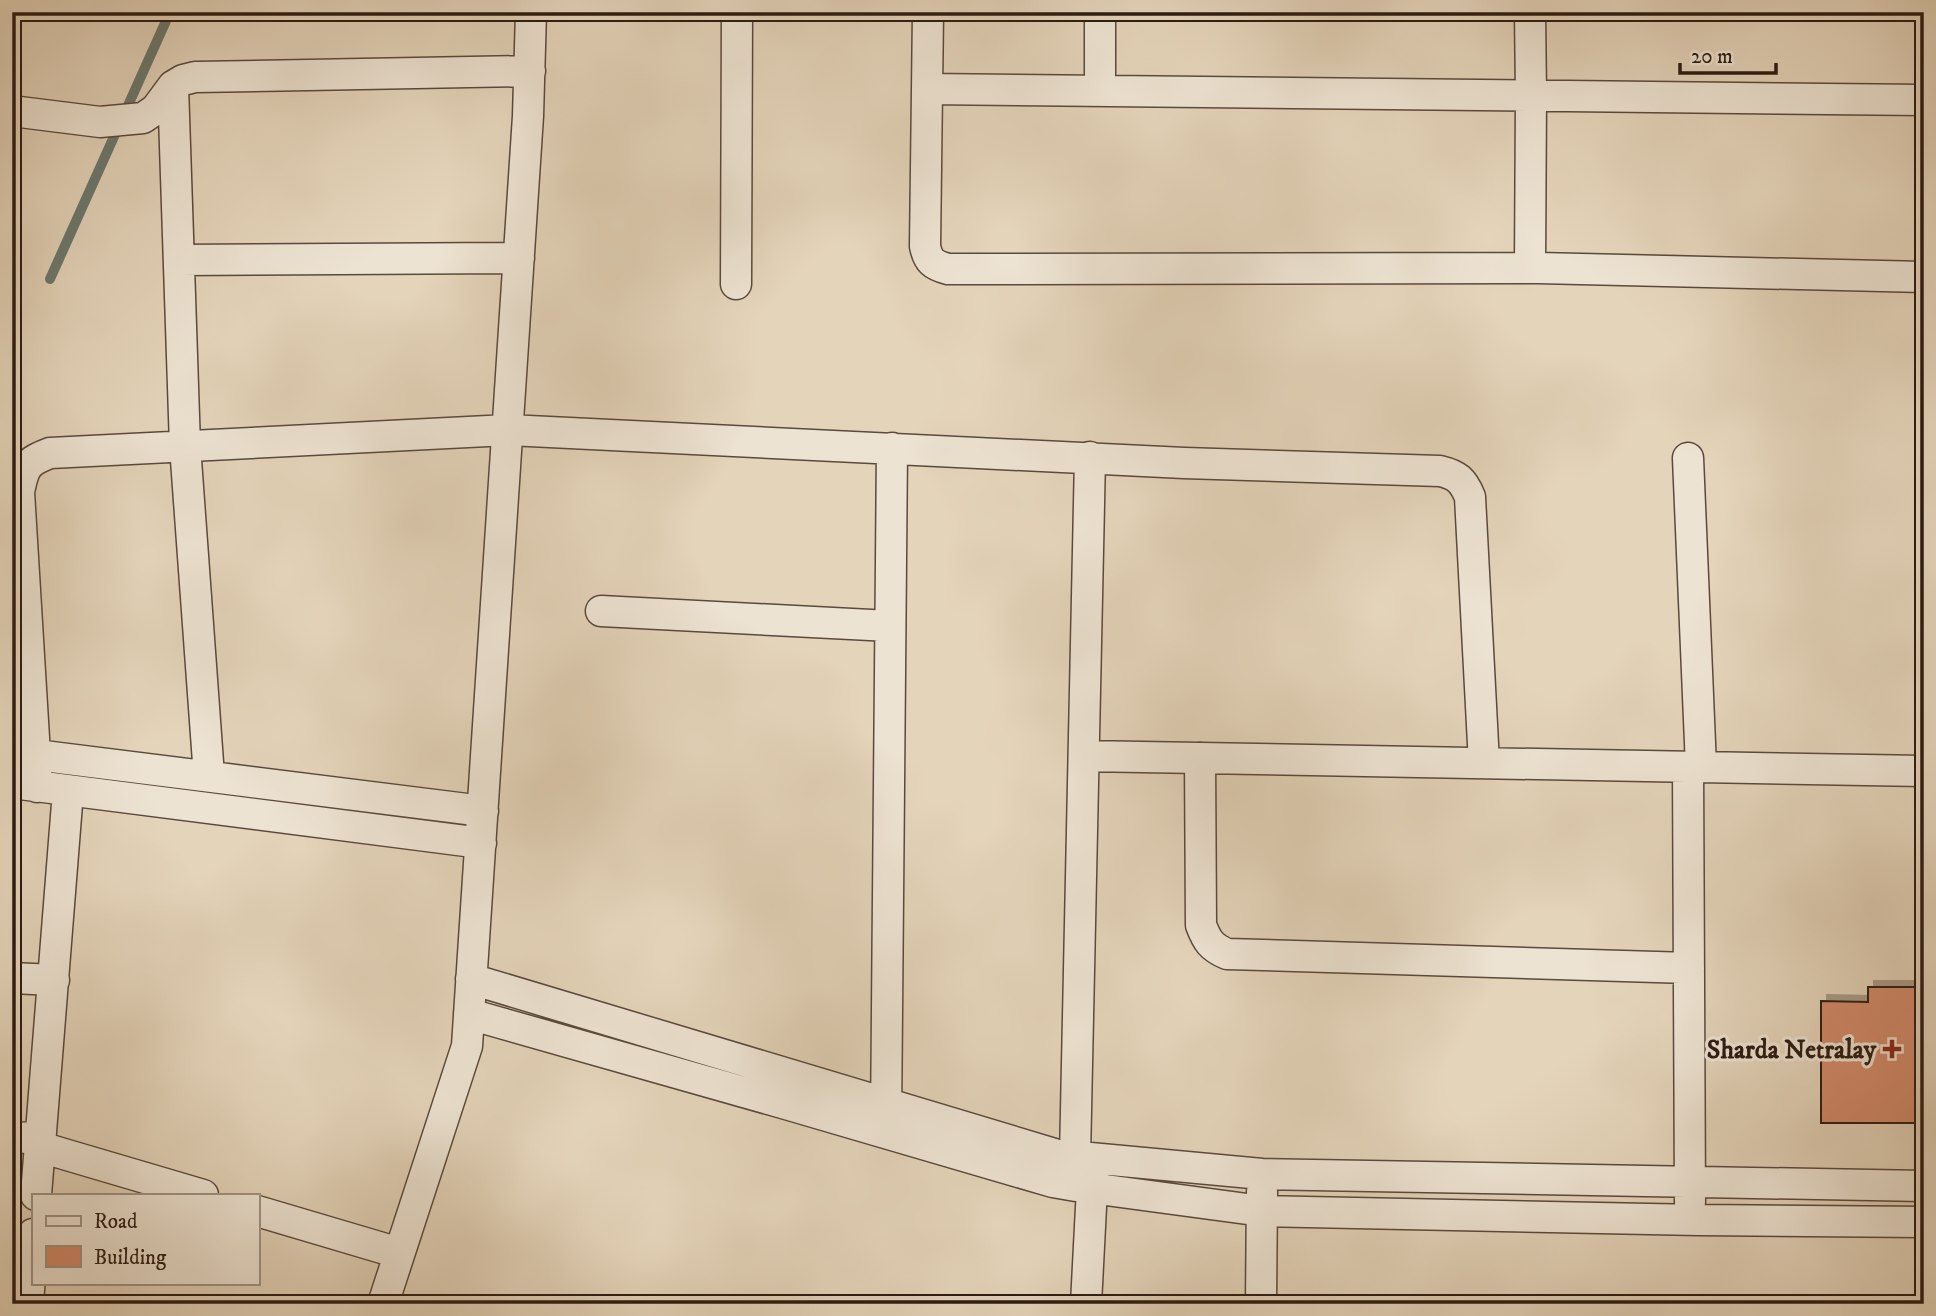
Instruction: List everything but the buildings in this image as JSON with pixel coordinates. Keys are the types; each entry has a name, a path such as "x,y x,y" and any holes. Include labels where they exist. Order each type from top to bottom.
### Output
{"street":[{"path":"383,1304 467,1046 519,258 531,12"},
{"path":"736,284 737,12"},
{"path":"928,12 925,246 928,258 935,266 948,269 1530,268 1924,277"},
{"path":"1100,12 1100,91"},
{"path":"1530,12 1530,268"},
{"path":"12,111 100,122 143,118 156,109 173,86 195,77 530,71"},
{"path":"173,86 185,446 209,776"},
{"path":"927,89 1924,100"},
{"path":"179,260 519,258"},
{"path":"481,843 24,785 19,492 23,474 33,460 50,453 508,430 1197,463 1440,471 1454,474 1463,482 1470,497 1484,763"},
{"path":"885,1133 892,448"},
{"path":"1086,1304 1092,1188 1084,1157 1084,756 1090,457"},
{"path":"1688,458 1695,767 1689,968 1690,1220"},
{"path":"601,611 890,626"},
{"path":"24,754 483,811"},
{"path":"1084,756 1924,771"},
{"path":"1200,758 1201,925 1207,939 1216,949 1227,954 1689,968"},
{"path":"36,1194 31,1141 54,980 68,791"},
{"path":"12,978 54,980"},
{"path":"471,979 1058,1155 1262,1174 1924,1186"},
{"path":"469,1014 1053,1182 1092,1188 1262,1211 1924,1222"},
{"path":"31,1141 200,1194"},
{"path":"1261,1304 1262,1174"},
{"path":"259,1212 399,1253"},
{"path":"28,1304 32,1248"}],"waterway":[{"path":"50,279 170,12"}],"place":[{"name":"Sharda Netralay","path":"1892,1049"}]}
